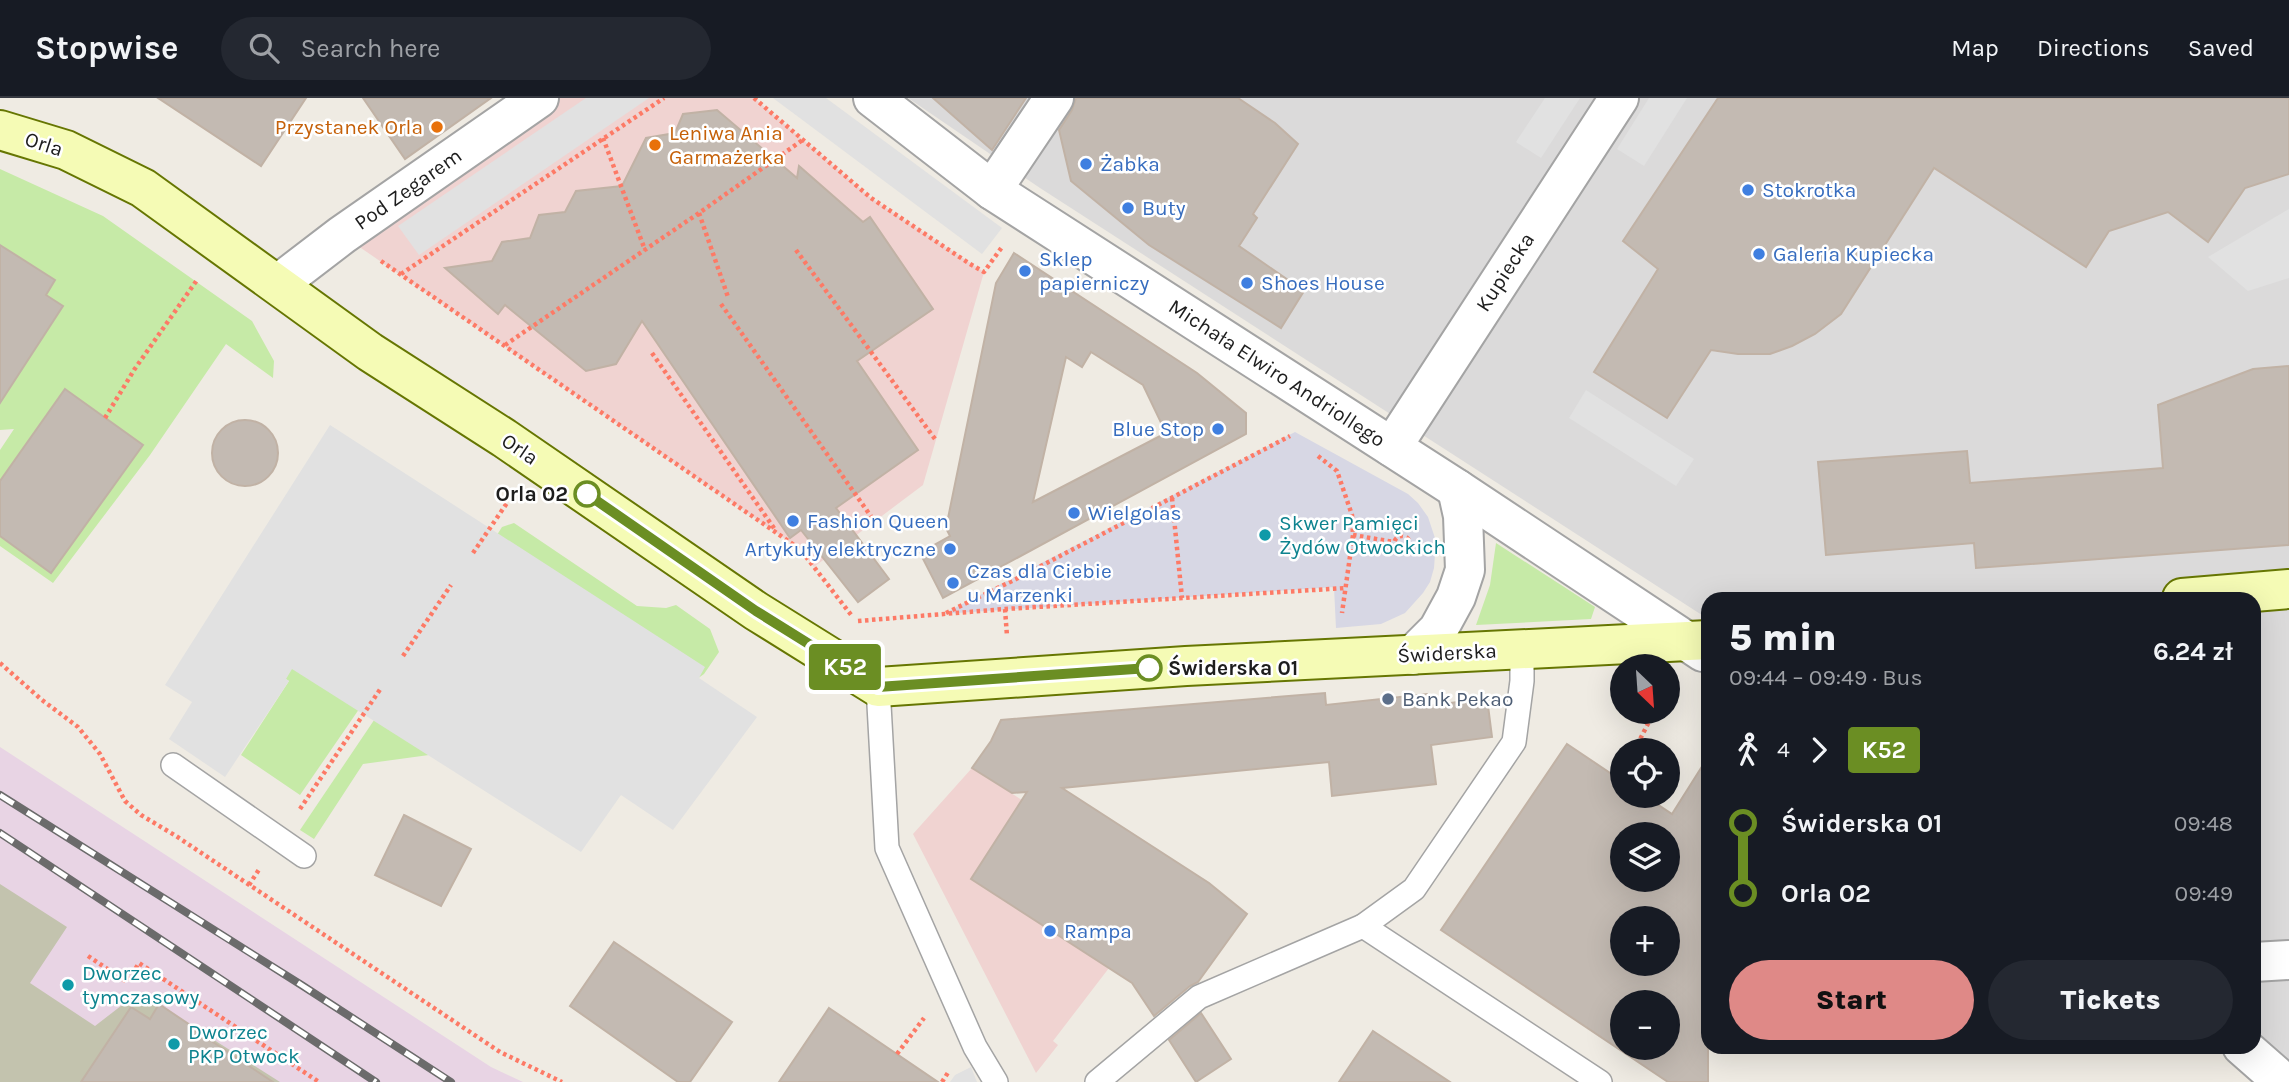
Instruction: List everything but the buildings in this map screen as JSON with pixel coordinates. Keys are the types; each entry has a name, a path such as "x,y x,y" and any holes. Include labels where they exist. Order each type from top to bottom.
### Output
{"street":[{"name":"Pod Zegarem","path":"278,284 342,235 539,98"},
{"name":"Michała Elwiro Andriollego","path":"873,98 992,190 1701,645"},
{"path":"992,190 1054,98"},
{"name":"Kupiecka","path":"1392,447 1619,98"},
{"name":"Orla","path":"0,130 66,150 143,188 370,352 504,438 756,611 878,687"},
{"path":"1413,655 1438,630 1456,597 1465,570 1463,516 1457,489"},
{"path":"2253,592 2289,589"},
{"name":"Świderska","path":"878,687 1186,666 1522,649 1701,645"},
{"path":"2261,962 2289,960"},
{"path":"2251,1054 2283,1082"}],"lane":[{"path":"1097,1082 1199,997 1363,926 1415,889 1514,742 1522,681 1522,649"},
{"path":"878,687 887,848 975,1047 996,1082"},
{"path":"173,765 304,856"},
{"path":"1363,926 1600,1082"}],"path":[{"path":"401,274 664,98"},
{"path":"754,98 871,198 984,272 1009,237"},
{"path":"603,138 645,250"},
{"path":"505,345 804,139"},
{"path":"699,213 729,297"},
{"path":"342,235 800,549 856,621 1346,588"},
{"path":"796,250 935,439"},
{"path":"105,418 134,370 204,271"},
{"path":"721,304 875,522"},
{"path":"652,353 779,534"},
{"path":"1284,430 1300,443"},
{"path":"943,614 1028,573 1291,435"},
{"path":"1309,450 1337,471 1352,515 1353,535 1340,625"},
{"path":"1172,498 1182,598"},
{"path":"473,553 507,503"},
{"path":"1353,535 1394,542"},
{"path":"403,656 451,585"},
{"path":"1004,609 1008,648"},
{"path":"0,663 78,727 100,754 125,801 141,815 500,1052 562,1082"},
{"path":"295,816 381,688"},
{"path":"88,957 127,982 139,963 319,1082"}],"shaded area":[{"path":"539,98 754,98 871,198 984,272 923,485 814,567 800,549 342,235"},
{"path":"586,98 649,98 419,255 398,226"},
{"path":"773,98 826,98 1002,228 982,254"},
{"path":"908,98 2289,98 2289,1063 2261,1038 2261,592 1701,592 1701,614 1040,188"},
{"path":"1545,98 1580,98 1541,158 1516,142"},
{"path":"1649,98 1687,98 1644,166 1617,149"},
{"path":"2289,209 2289,278 2248,291 2208,257"},
{"path":"1586,390 1694,459 1676,486 1569,418"},
{"path":"330,425 705,667 699,678 757,717 673,830 621,795 581,852 292,669 286,679 289,681 225,777 169,739 192,702 165,685"},
{"name":"Skwer Pamięci Żydów Otwockich","path":"1295,432 1408,494 1428,517 1436,541 1434,568 1423,593 1405,613 1381,624 1336,628 1334,587 943,614"},
{"path":"0,747 491,1067 523,1082 0,1082"},
{"name":"Rampa","path":"972,768 1190,908 1145,921 1053,1041 1058,1045 1036,1073 913,834"},
{"path":"0,884 67,927 30,983 95,1026 139,992 280,1082 0,1082"},
{"path":"971,1067 977,1082 950,1082 955,1075"}],"green space":[{"path":"0,169 103,216 252,321 274,361 273,378 226,344 150,455 53,583 0,546 0,450 14,429 0,430"},
{"path":"514,523 637,606 666,608 676,605 710,629 719,652 704,674 697,679 481,560 502,527"},
{"path":"1496,543 1595,607 1591,619 1476,625 1490,585"},
{"path":"266,663 377,683 300,795 241,755 289,681"},
{"path":"393,692 381,724 429,755 363,764 314,839 300,830"}],"railway":[{"path":"0,795 451,1082"},
{"path":"0,833 376,1082"}],"bus line":[{"name":"K52","path":"587,494 756,611 878,687 1149,668"}],"place":[{"name":"Przystanek Orla","path":"437,127"},
{"name":"Leniwa Ania Garmażerka","path":"655,145"},
{"name":"Żabka","path":"1086,164"},
{"name":"Stokrotka","path":"1748,190"},
{"name":"Buty","path":"1128,208"},
{"name":"Galeria Kupiecka","path":"1759,254"},
{"name":"Sklep papierniczy","path":"1025,271"},
{"name":"Shoes House","path":"1247,283"},
{"name":"Blue Stop","path":"1218,429"},
{"name":"Orla 02","path":"587,494"},
{"name":"Wielgolas","path":"1074,513"},
{"name":"Fashion Queen","path":"793,521"},
{"name":"Skwer Pamięci Żydów Otwockich","path":"1265,535"},
{"name":"Artykuły elektryczne","path":"950,549"},
{"name":"Czas dla Ciebie u Marzenki","path":"953,583"},
{"name":"Świderska 01","path":"1149,668"},
{"name":"Bank Pekao","path":"1388,699"},
{"name":"Rampa","path":"1050,931"},
{"name":"Dworzec tymczasowy","path":"68,985"},
{"name":"Dworzec PKP Otwock","path":"174,1044"}]}
